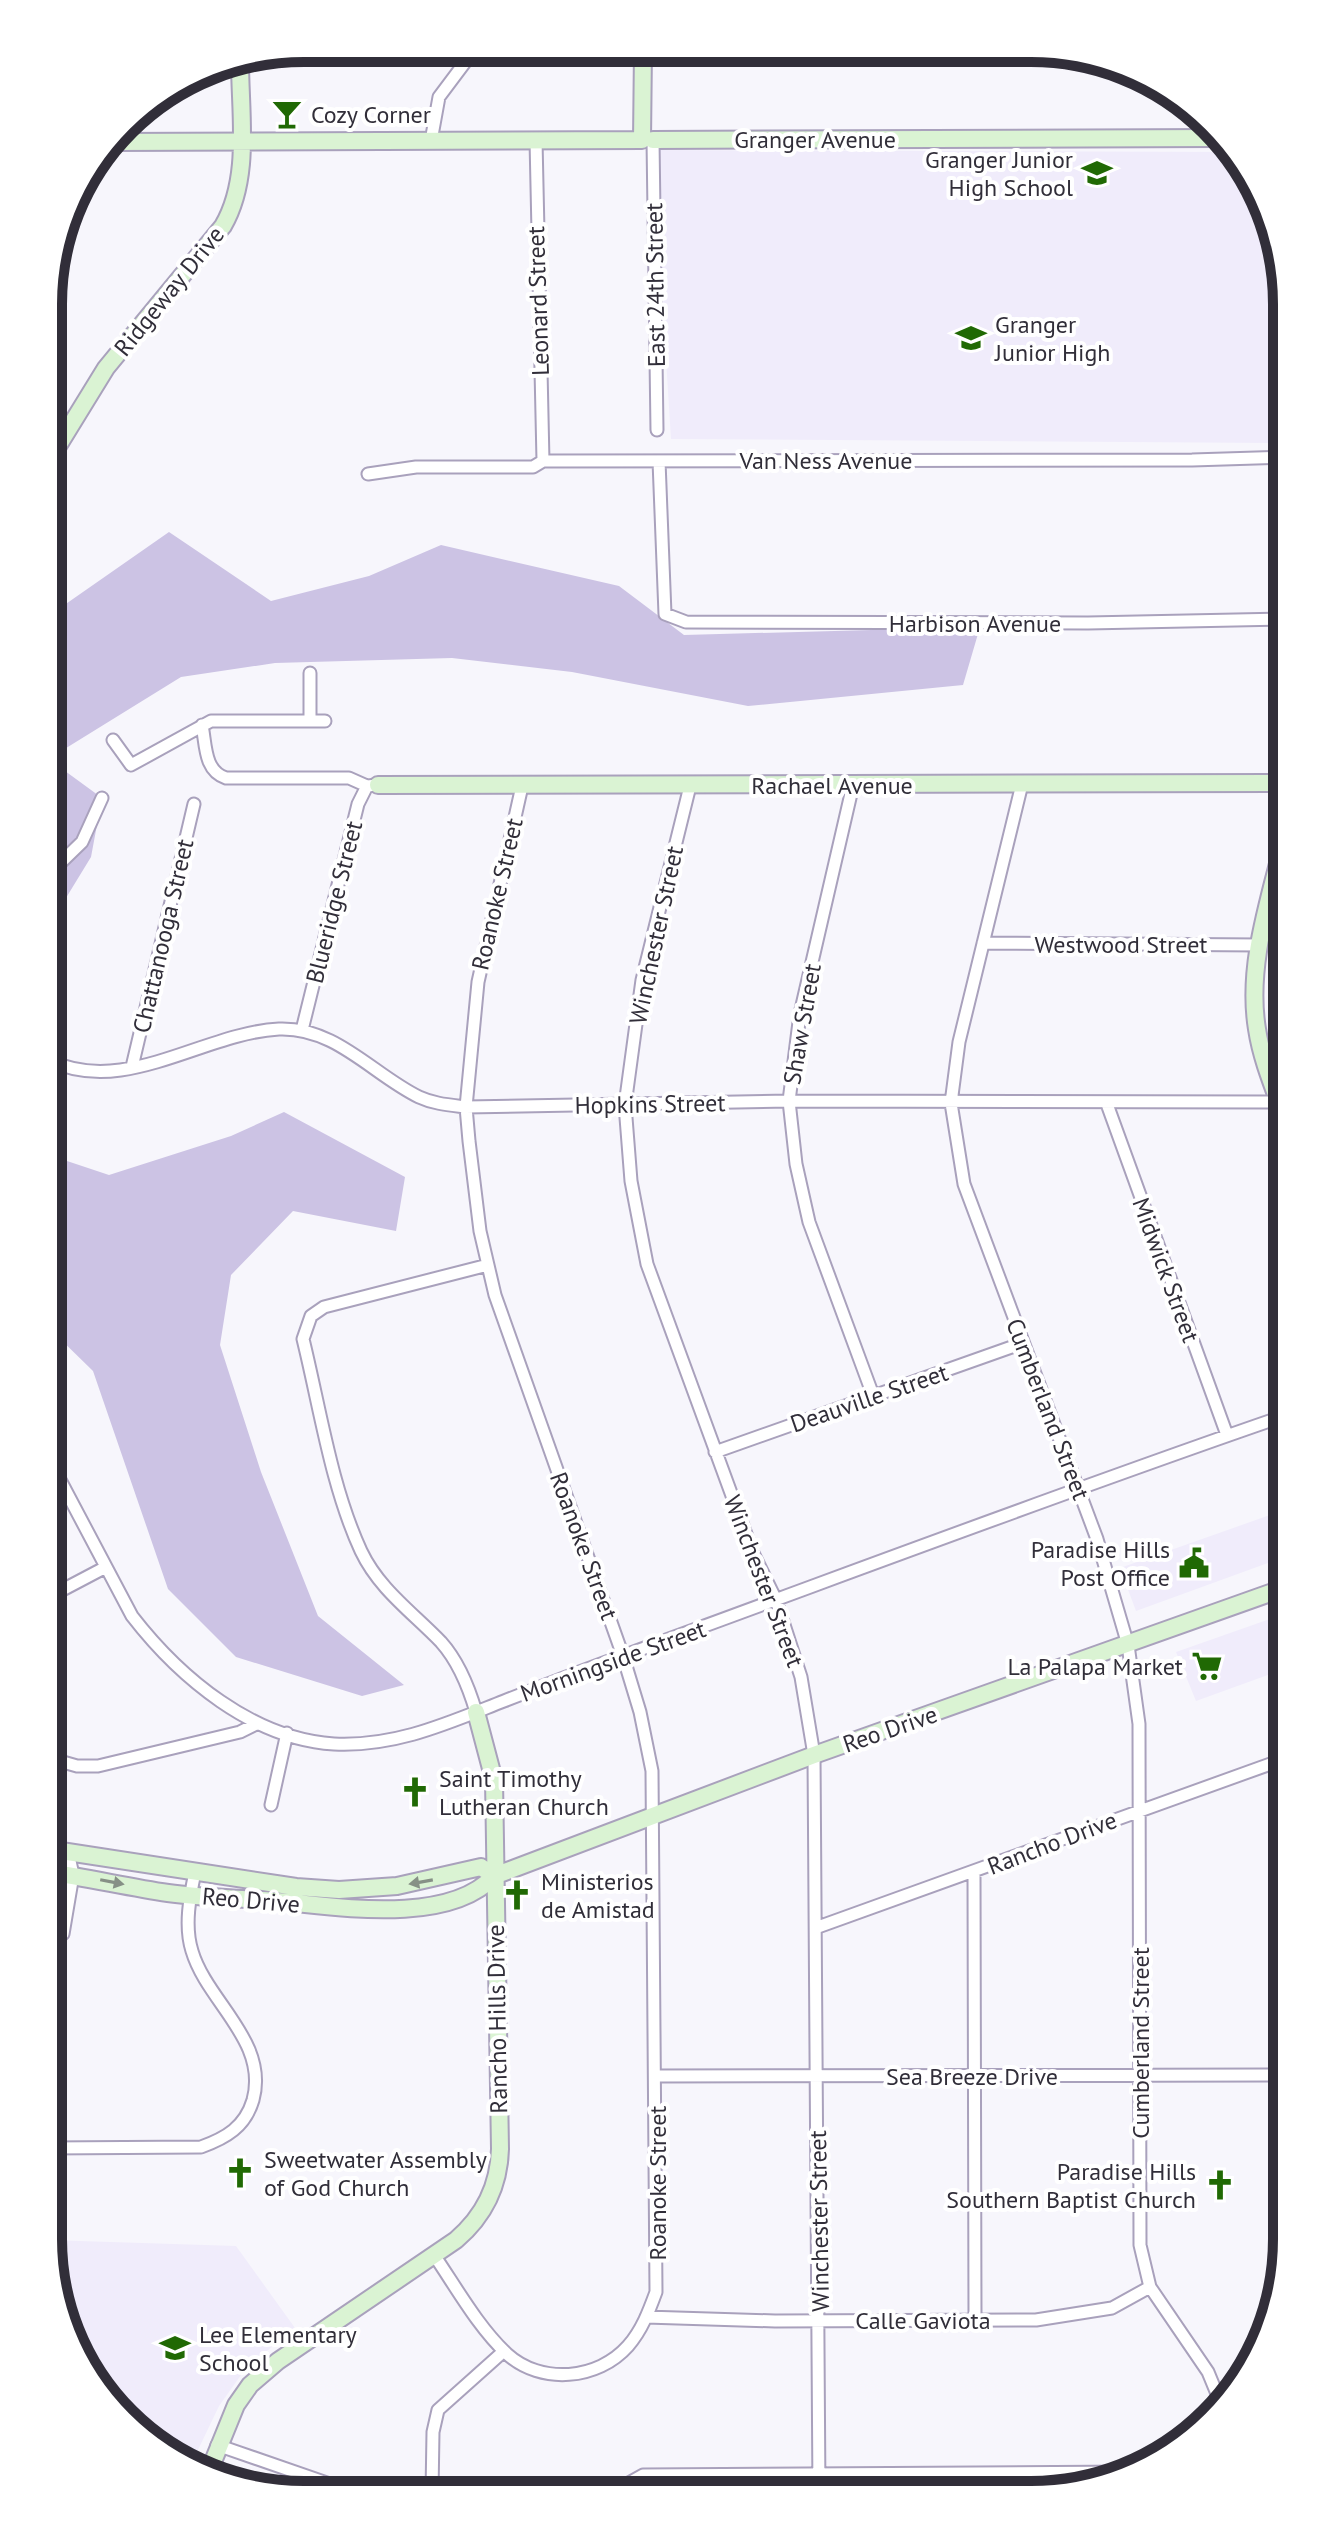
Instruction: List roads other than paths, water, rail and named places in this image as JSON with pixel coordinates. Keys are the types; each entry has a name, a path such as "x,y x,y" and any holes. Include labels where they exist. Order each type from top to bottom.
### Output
{"street":[{"path":"431,141 439,97 465,62"},
{"name":"East 24th Street","path":"644,62 657,430"},
{"name":"Ridgeway Drive","path":"62,442 106,368 223,226 236,203 240,71"},
{"name":"Granger Avenue","path":"125,142 1206,138"},
{"name":"Leonard Street","path":"536,140 543,461"},
{"path":"62,428 69,432"},
{"name":"Van Ness Avenue","path":"368,474 416,467 533,467 543,461 1273,457"},
{"name":"Harbison Avenue","path":"659,461 665,614 686,622 1088,623 1273,619"},
{"path":"310,673 310,720"},
{"path":"113,740 131,765 211,721 325,721"},
{"path":"202,725 210,768 215,775 226,778 349,778 372,786"},
{"name":"Rachael Avenue","path":"372,786 1273,783"},
{"name":"Cumberland Street","path":"1022,784 959,1042 951,1103 964,1184 1079,1490 1128,1645 1139,1724 1140,2245 1150,2287 1208,2372 1217,2393"},
{"name":"Shaw Street","path":"853,785 800,1014 789,1101 796,1164 809,1222 874,1398"},
{"name":"Blueridge Street","path":"302,1030 358,804 372,786"},
{"name":"Roanoke Street","path":"522,786 478,982 466,1107 480,1231 488,1265 504,1320 623,1656 652,1771 657,2076 656,2292 646,2317"},
{"name":"Winchester Street","path":"690,786 642,980 625,1105 631,1181 647,1264 753,1553 776,1600 801,1677 814,1755 818,1927 820,2481"},
{"path":"62,861 82,842 102,798"},
{"name":"Chattanooga Street","path":"132,1067 194,804"},
{"path":"1273,890 1254,988 1257,1031 1273,1081"},
{"name":"Westwood Street","path":"983,943 1260,945"},
{"name":"Hopkins Street","path":"62,1063 92,1071 132,1067 237,1036 278,1029 302,1030 344,1048 419,1097 466,1107 789,1101 1273,1102"},
{"name":"Midwick Street","path":"1107,1104 1227,1435"},
{"name":"Rancho Hills Drive","path":"212,2462 236,2405 258,2379 456,2240 479,2216 495,2185 500,2161 494,1780 468,1685 443,1644 378,1579 361,1551 345,1506 303,1339 311,1316 330,1306 488,1265"},
{"name":"Deauville Street","path":"715,1452 1023,1343"},
{"name":"Morningside Street","path":"62,1484 132,1616 150,1639 204,1689 256,1724 330,1744 405,1739 623,1656 1272,1420"},
{"path":"62,1590 106,1567"},
{"name":"Reo Drive","path":"62,1874 190,1895 351,1910 401,1908 482,1889 494,1876 814,1755 1272,1592"},
{"path":"62,1762 77,1766 98,1766 240,1732 256,1724"},
{"path":"271,1805 287,1733"},
{"name":"Rancho Drive","path":"818,1927 1272,1763"},
{"name":"Reo Drive","path":"62,1851 296,1887 339,1890 397,1886 481,1867 494,1876"},
{"path":"62,1935 73,1875 68,1852"},
{"path":"62,2148 201,2147 224,2139 244,2120 256,2090 254,2062 246,2041 222,2007 191,1949 190,1895 195,1872"},
{"path":"974,1873 977,2076 975,2320"},
{"name":"Sea Breeze Drive","path":"657,2076 1272,2075"},
{"path":"434,2255 504,2351 543,2372 565,2375 587,2371 618,2355 634,2338 646,2317"},
{"name":"Calle Gaviota","path":"646,2317 1036,2320 1112,2308 1150,2287"},
{"path":"432,2481 433,2432 438,2410 504,2351"},
{"path":"217,2445 321,2481"},
{"path":"632,2481 643,2475 1096,2472"}],"place":[{"name":"Cozy Corner","path":"287,114"},
{"name":"Granger Junior High School","path":"1097,173"},
{"name":"Granger Junior High","path":"971,338"},
{"name":"Paradise Hills Post Office","path":"1194,1563"},
{"name":"La Palapa Market","path":"1207,1666"},
{"name":"Saint Timothy Lutheran Church","path":"415,1792"},
{"name":"Ministerios de Amistad","path":"517,1895"},
{"name":"Sweetwater Assembly of God Church","path":"240,2173"},
{"name":"Paradise Hills Southern Baptist Church","path":"1220,2185"},
{"name":"Lee Elementary School","path":"175,2348"}]}
